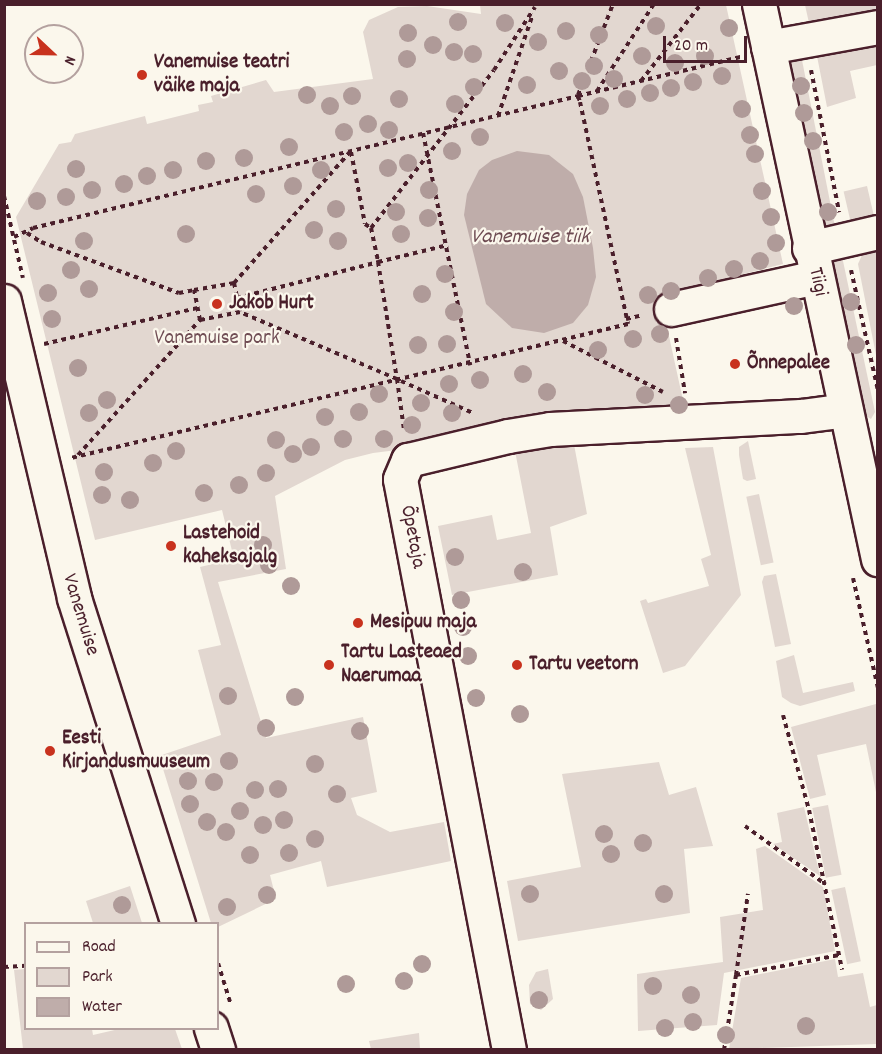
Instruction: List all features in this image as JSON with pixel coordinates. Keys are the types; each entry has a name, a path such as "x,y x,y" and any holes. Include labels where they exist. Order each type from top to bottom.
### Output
{"street":[{"name":"Tiigi","path":"759,4 812,263 858,425 878,559"},
{"path":"768,47 804,38 878,27"},
{"path":"671,309 812,263 844,240 878,232"},
{"name":"Vanemuise","path":"4,301 41,466 74,598 177,922"},
{"path":"408,460 508,436 592,425 780,417 858,425"},
{"name":"Õpetaja","path":"408,460 400,479 509,1050"},
{"path":"211,1030 218,1050"}],"path":[{"path":"41,466 470,365 627,324 578,96 613,4"},
{"path":"597,91 654,4"},
{"path":"641,82 701,4"},
{"path":"498,116 536,6"},
{"path":"371,228 428,150 494,70 536,6"},
{"path":"804,38 844,240 878,391"},
{"path":"14,237 27,233 33,228 641,82 768,47"},
{"path":"423,133 470,365"},
{"path":"351,151 365,224 371,228 378,262 399,380 408,460"},
{"path":"27,233 41,242 179,293 234,283 351,151"},
{"path":"237,298 447,245"},
{"path":"234,283 240,312"},
{"path":"194,291 200,320"},
{"path":"16,351 198,308"},
{"path":"671,309 687,404"},
{"path":"76,456 200,320 240,312 502,426 508,436"},
{"path":"562,341 666,394"},
{"path":"783,715 825,885 842,970"},
{"path":"745,826 825,885"},
{"path":"724,1050 748,894"},
{"path":"736,975 839,955"},
{"path":"4,967 24,966"}],"green space":[{"name":"Vanemuise park","path":"480,5 726,5 783,264 660,295 686,414 373,453 345,460 275,496 286,569 218,582 266,738 363,717 377,792 351,798 357,815 390,832 444,822 451,861 327,887 321,861 270,875 276,899 219,927 219,922 211,922 159,756 221,735 198,650 221,645 200,567 234,559 222,510 95,540 16,217 59,144 71,142 75,134 145,116 147,124 199,111 198,105 213,102 211,96 266,80 274,92 373,79 363,32 369,20 398,7 427,6 481,14"},
{"path":"805,5 877,5 877,16 809,23"},
{"path":"877,39 877,65 850,71 856,98 827,107 815,46"},
{"path":"800,50 837,237 827,240 783,55"},
{"path":"867,186 875,222 852,227 844,191"},
{"path":"877,248 877,360 858,264 863,253"},
{"path":"839,255 843,261 875,412 871,419 866,416 833,262"},
{"path":"573,439 587,514 550,527 558,575 452,595 438,526 492,515 497,540 531,533 515,451"},
{"path":"748,441 756,479 747,481 743,479 739,447"},
{"path":"713,447 741,595 685,666 663,673 640,601 646,599 648,603 709,586 701,559 711,555 685,448"},
{"path":"759,494 774,562 761,565 746,497"},
{"path":"776,574 791,644 775,647 762,582 764,576"},
{"path":"794,655 803,693 853,682 855,691 800,706 791,703 782,697 776,661"},
{"path":"876,704 877,797 866,744 817,755 826,795 810,799 791,727"},
{"path":"659,762 669,795 696,787 713,846 684,849 690,913 518,941 507,881 581,867 562,774"},
{"path":"828,805 842,875 826,878 812,808"},
{"path":"804,807 820,876 773,844 782,842 777,813"},
{"path":"765,846 823,887 835,951 724,973 717,1025 638,1031 637,974 723,962 720,917 763,910 756,849"},
{"path":"130,886 142,922 93,922 86,901"},
{"path":"845,887 861,961 847,964 831,890"},
{"path":"835,959 838,977 863,973 870,1007 877,1005 877,1044 729,1049 741,978"},
{"path":"24,969 24,1030 92,1030 93,1035 115,1030 175,1030 182,1049 23,1049 14,970"},
{"path":"548,969 553,999 541,1010 530,1004 529,985 536,972"},
{"path":"419,1033 420,1049 371,1049 369,1041"}],"water":[{"name":"Vanemuise tiik","path":"517,151 549,155 573,174 583,197 593,248 596,277 588,305 573,323 544,333 512,328 486,304 464,215 467,194 479,170 492,160"}],"place":[{"name":"Vanemuise teatri väike maja","path":"142,75"},
{"name":"Jakob Hurt","path":"217,304"},
{"name":"Õnnepalee","path":"735,364"},
{"name":"Lastehoid kaheksajalg","path":"171,546"},
{"name":"Mesipuu maja","path":"358,623"},
{"name":"Tartu Lasteaed Naerumaa","path":"329,665"},
{"name":"Tartu veetorn","path":"517,665"},
{"name":"Eesti Kirjandusmuuseum","path":"50,751"}]}
